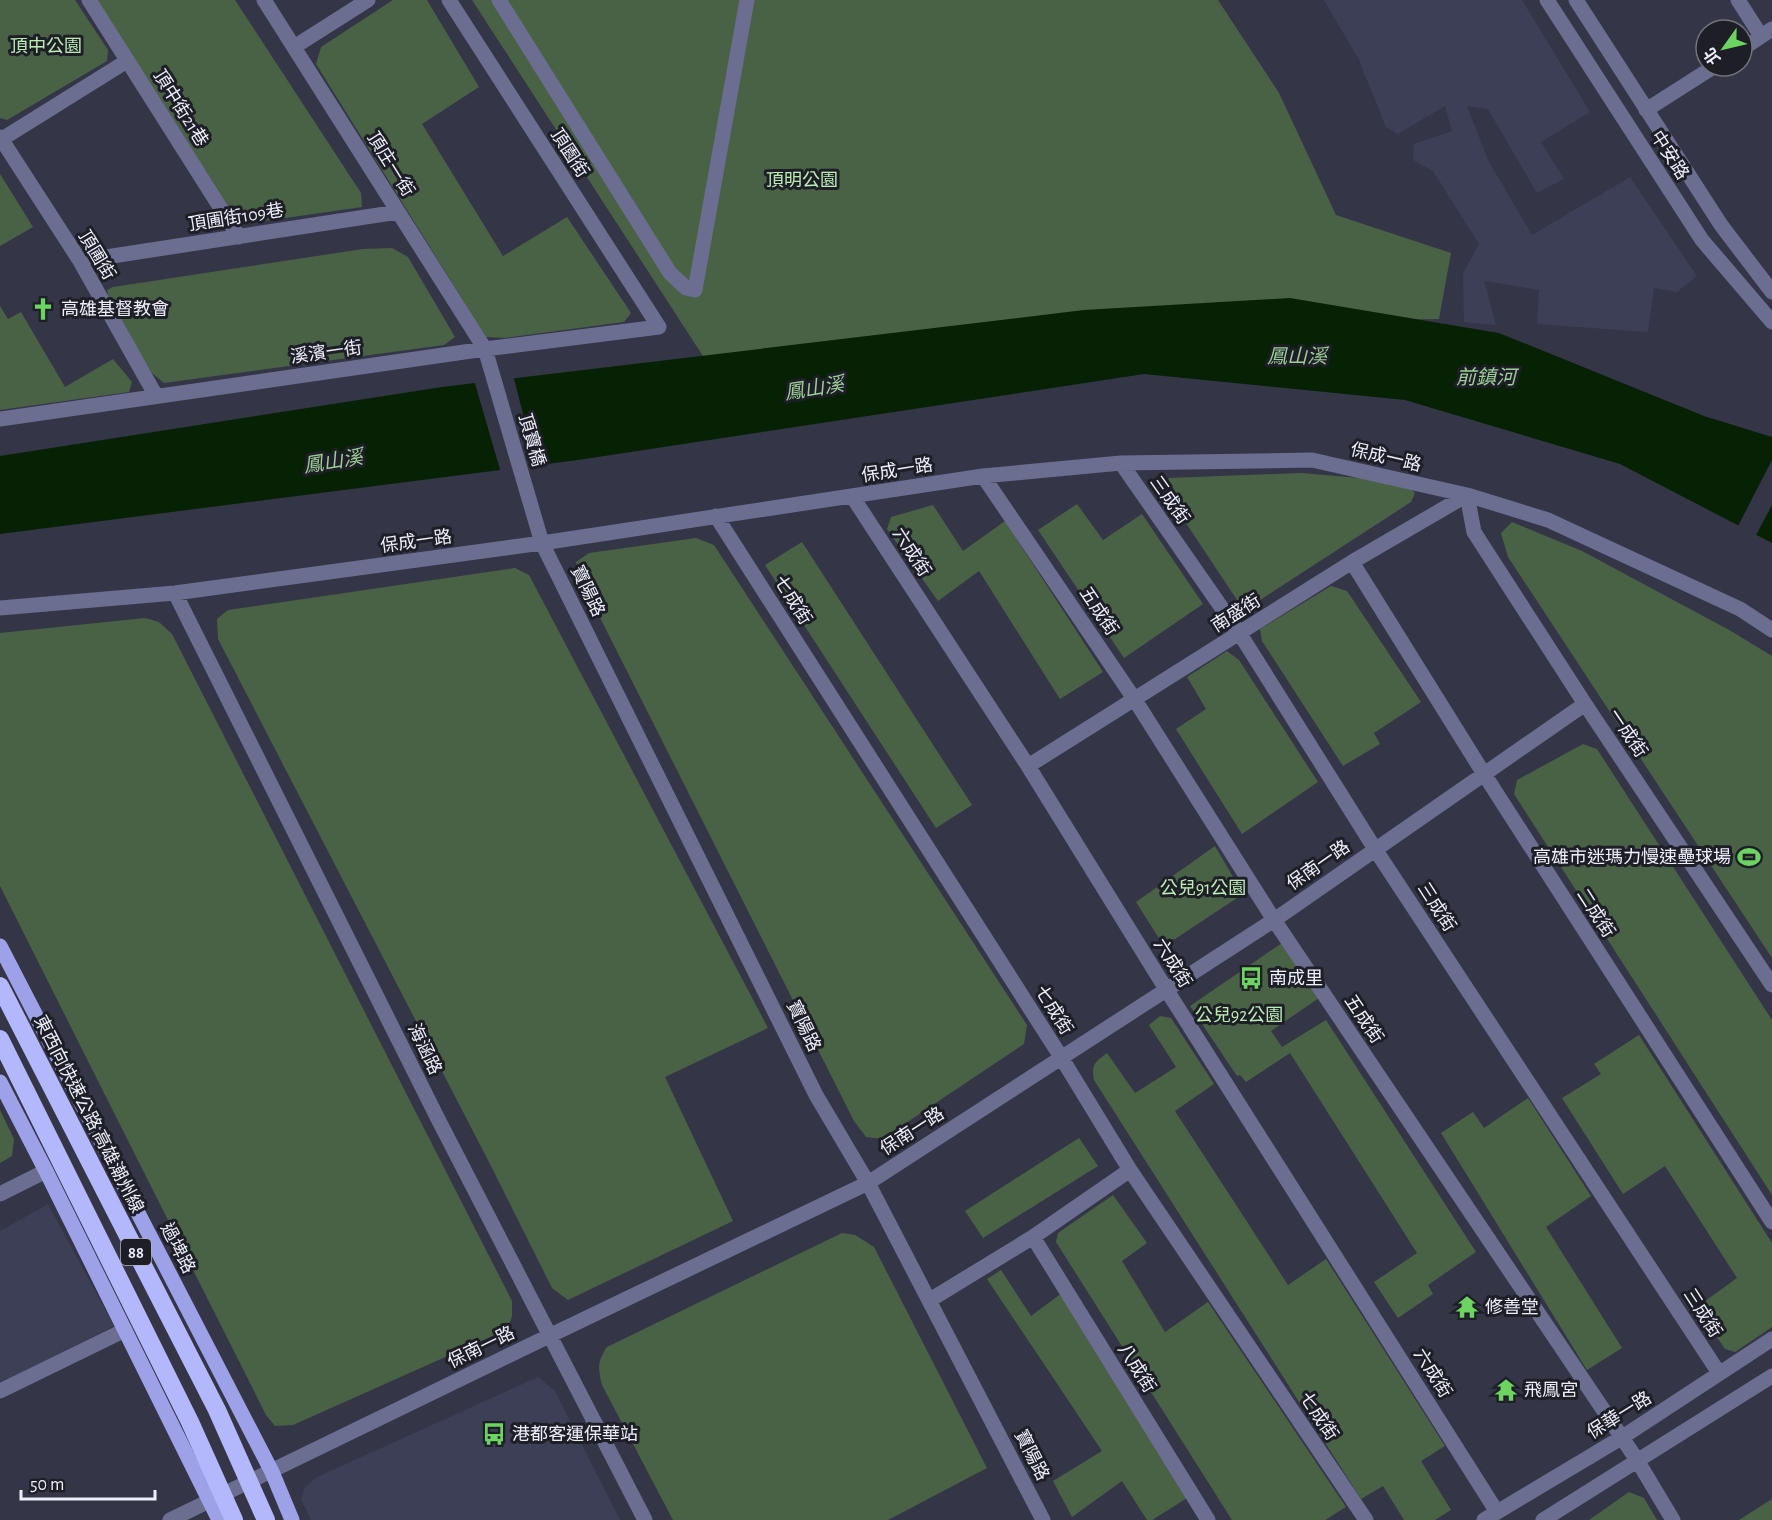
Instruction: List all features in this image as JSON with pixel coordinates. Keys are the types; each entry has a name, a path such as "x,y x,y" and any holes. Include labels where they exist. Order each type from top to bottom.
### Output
{"highway":[{"name":"東西向快速公路 高雄潮州線","path":"0,986 217,1410 266,1520"},
{"name":"88","path":"0,1039 190,1422 234,1520"}],"main road":[{"name":"過埤路","path":"0,946 272,1472 292,1520"},
{"path":"0,1082 219,1520"}],"street":[{"name":"頂中街21巷","path":"89,0 239,237"},
{"name":"頂庄一街","path":"264,0 485,349"},
{"path":"294,47 368,0"},
{"name":"頂園街","path":"449,0 659,327"},
{"path":"499,0 670,273 686,288 695,290 747,0"},
{"name":"中安路","path":"1547,0 1702,240 1772,322"},
{"name":"中安路","path":"1576,0 1721,225 1772,292"},
{"path":"1738,0 1767,33 1754,41"},
{"path":"1,138 128,61"},
{"path":"1646,111 1697,78"},
{"name":"頂圃街","path":"1,138 80,261 156,396"},
{"name":"頂圃街109巷","path":"80,261 398,212"},
{"name":"溪濱一街","path":"0,419 485,349 659,327"},
{"name":"頂寶橋","path":"485,349 542,543"},
{"name":"保成一路","path":"0,608 175,593 542,543 983,476 1121,463 1312,460 1467,495 1548,520 1740,609 1772,630"},
{"name":"三成街","path":"1121,463 1239,634 1375,849 1719,1373"},
{"name":"五成街","path":"983,476 1135,700 1274,920 1636,1460 1672,1520"},
{"name":"南盛街","path":"1028,766 1352,562 1467,495"},
{"name":"一成街","path":"1467,495 1474,532 1772,985"},
{"name":"六成街","path":"852,496 1028,766 1497,1512"},
{"name":"七成街","path":"716,516 1130,1170 1366,1520"},
{"name":"寶陽路","path":"542,543 816,1095 868,1183 1043,1520"},
{"name":"二成街","path":"1352,562 1484,774 1772,1222"},
{"name":"海涵路","path":"175,593 438,1119 645,1520"},
{"name":"保南一路","path":"170,1520 868,1183 1274,920 1585,704"},
{"path":"930,1300 1033,1237 1130,1170"},
{"path":"0,1194 46,1171"},
{"name":"八成街","path":"1033,1237 1208,1520"},
{"path":"0,1391 125,1330"},
{"name":"保華一路","path":"1484,1520 1621,1438 1772,1339"},
{"path":"1543,1520 1772,1376"}],"shaded area":[{"path":"1324,0 1522,0 1590,112 1541,142 1564,179 1537,193 1488,109 1467,106 1488,160 1532,235 1630,177 1697,276 1677,292 1654,288 1648,332 1537,324 1539,290 1484,281 1496,325 1464,322 1463,273 1479,244 1433,171 1413,160 1414,144 1452,131 1445,106 1398,134 1386,127 1359,60"},
{"path":"48,1204 114,1326 0,1384 0,1231"},
{"name":"港都客運保華站","path":"538,1377 555,1391 620,1520 311,1520 301,1499 305,1487 317,1477"}],"green space":[{"name":"頂中公園","path":"0,0 75,0 108,50 107,61 7,120 0,118"},
{"path":"97,0 235,0 361,193 362,207 251,223 236,218"},
{"path":"393,0 427,0 479,87 422,124 503,256 567,217 631,313 624,322 505,338 486,337 316,64 321,47"},
{"name":"頂明公園","path":"472,0 1218,0 1279,93 1336,215 1451,253 1439,319 1051,325 714,373"},
{"path":"0,174 33,227 0,246"},
{"path":"392,248 408,257 455,337 444,345 164,383 152,373 110,304 107,290 113,287 363,249"},
{"path":"0,306 8,319 21,312 65,387 113,359 132,382 129,392 0,410"},
{"path":"1301,473 1383,480 1408,486 1415,493 1411,502 1257,602 1239,603 1164,490 1169,478"},
{"path":"1077,504 1103,540 1142,514 1203,604 1124,658 1038,530"},
{"path":"933,505 963,551 1005,521 1103,672 1060,699 979,571 938,601 887,529 891,517"},
{"path":"1512,522 1582,551 1731,631 1772,656 1772,958 1508,557 1501,533"},
{"path":"696,538 714,545 1027,1025 1024,1044 882,1139 866,1137 854,1121 579,576 576,562 589,553"},
{"path":"802,542 972,805 936,828 765,565"},
{"path":"515,568 529,575 768,1028 665,1077 733,1221 568,1300 552,1288 218,639 217,619 228,610"},
{"path":"1331,586 1347,591 1421,702 1374,733 1380,744 1343,766 1262,641 1260,629"},
{"path":"145,618 159,622 172,634 512,1301 512,1316 508,1329 293,1425 275,1426 266,1415 0,886 0,633"},
{"path":"1227,651 1239,660 1318,782 1242,834 1176,729 1206,709 1187,677"},
{"path":"1583,744 1597,749 1772,1020 1772,1195 1514,794 1517,780"},
{"name":"公兒91公園","path":"1215,846 1239,887 1240,896 1175,939 1160,940 1136,902"},
{"name":"公兒92公園","path":"1282,943 1319,998 1271,1031 1282,1047 1326,1020 1476,1252 1428,1285 1433,1294 1398,1318 1374,1282 1417,1253 1290,1053 1246,1082 1240,1075 1237,1076 1190,1006"},
{"path":"1160,1016 1171,1018 1214,1084 1175,1111 1288,1285 1326,1259 1445,1446 1421,1461 1451,1510 1435,1520 1404,1520 1383,1486 1361,1499 1094,1080 1095,1064 1107,1053 1135,1093 1176,1067 1149,1025"},
{"path":"1639,1035 1772,1243 1772,1327 1735,1352 1725,1349 1697,1307 1737,1278 1665,1166 1623,1194 1562,1098 1601,1074 1594,1064"},
{"path":"1528,1098 1591,1196 1546,1227 1622,1348 1587,1370 1441,1133 1473,1112 1484,1128"},
{"path":"0,1110 14,1139 12,1156 0,1163"},
{"path":"1079,1138 1098,1166 983,1238 965,1211"},
{"path":"1113,1195 1147,1243 1122,1261 1165,1332 1208,1302 1346,1507 1325,1520 1232,1520 1056,1242 1058,1233"},
{"path":"842,1233 855,1235 874,1247 987,1468 888,1520 673,1520 602,1385 599,1365 601,1357 607,1347"},
{"path":"1001,1270 1031,1316 1062,1293 1192,1495 1152,1520 1147,1520 1122,1481 1072,1517 1053,1481 1102,1451 987,1279"},
{"path":"1629,1492 1644,1498 1657,1520 1589,1520"},
{"path":"1772,1499 1772,1520 1739,1520"}],"water":[{"name":"前鎮河","path":"1290,298 1499,333 1704,416 1772,437 1772,543 1620,464 1405,400 1144,374 578,460 0,534 0,456 442,387 1084,310"}],"pier":[{"path":"513,375 537,468 501,473 474,380"},
{"path":"1772,460 1772,505 1755,537 1737,528"}],"place":[{"name":"高雄基督教會","path":"43,309"},
{"name":"高雄市迷瑪力慢速壘球場","path":"1749,857"},
{"name":"南成里","path":"1251,978"},
{"name":"修善堂","path":"1467,1307"},
{"name":"飛鳳宮","path":"1506,1390"},
{"name":"港都客運保華站","path":"494,1434"}],"water label":[{"name":"鳳山溪","path":"1297,356"},
{"name":"鳳山溪","path":"814,388"},
{"name":"鳳山溪","path":"333,461"}]}
